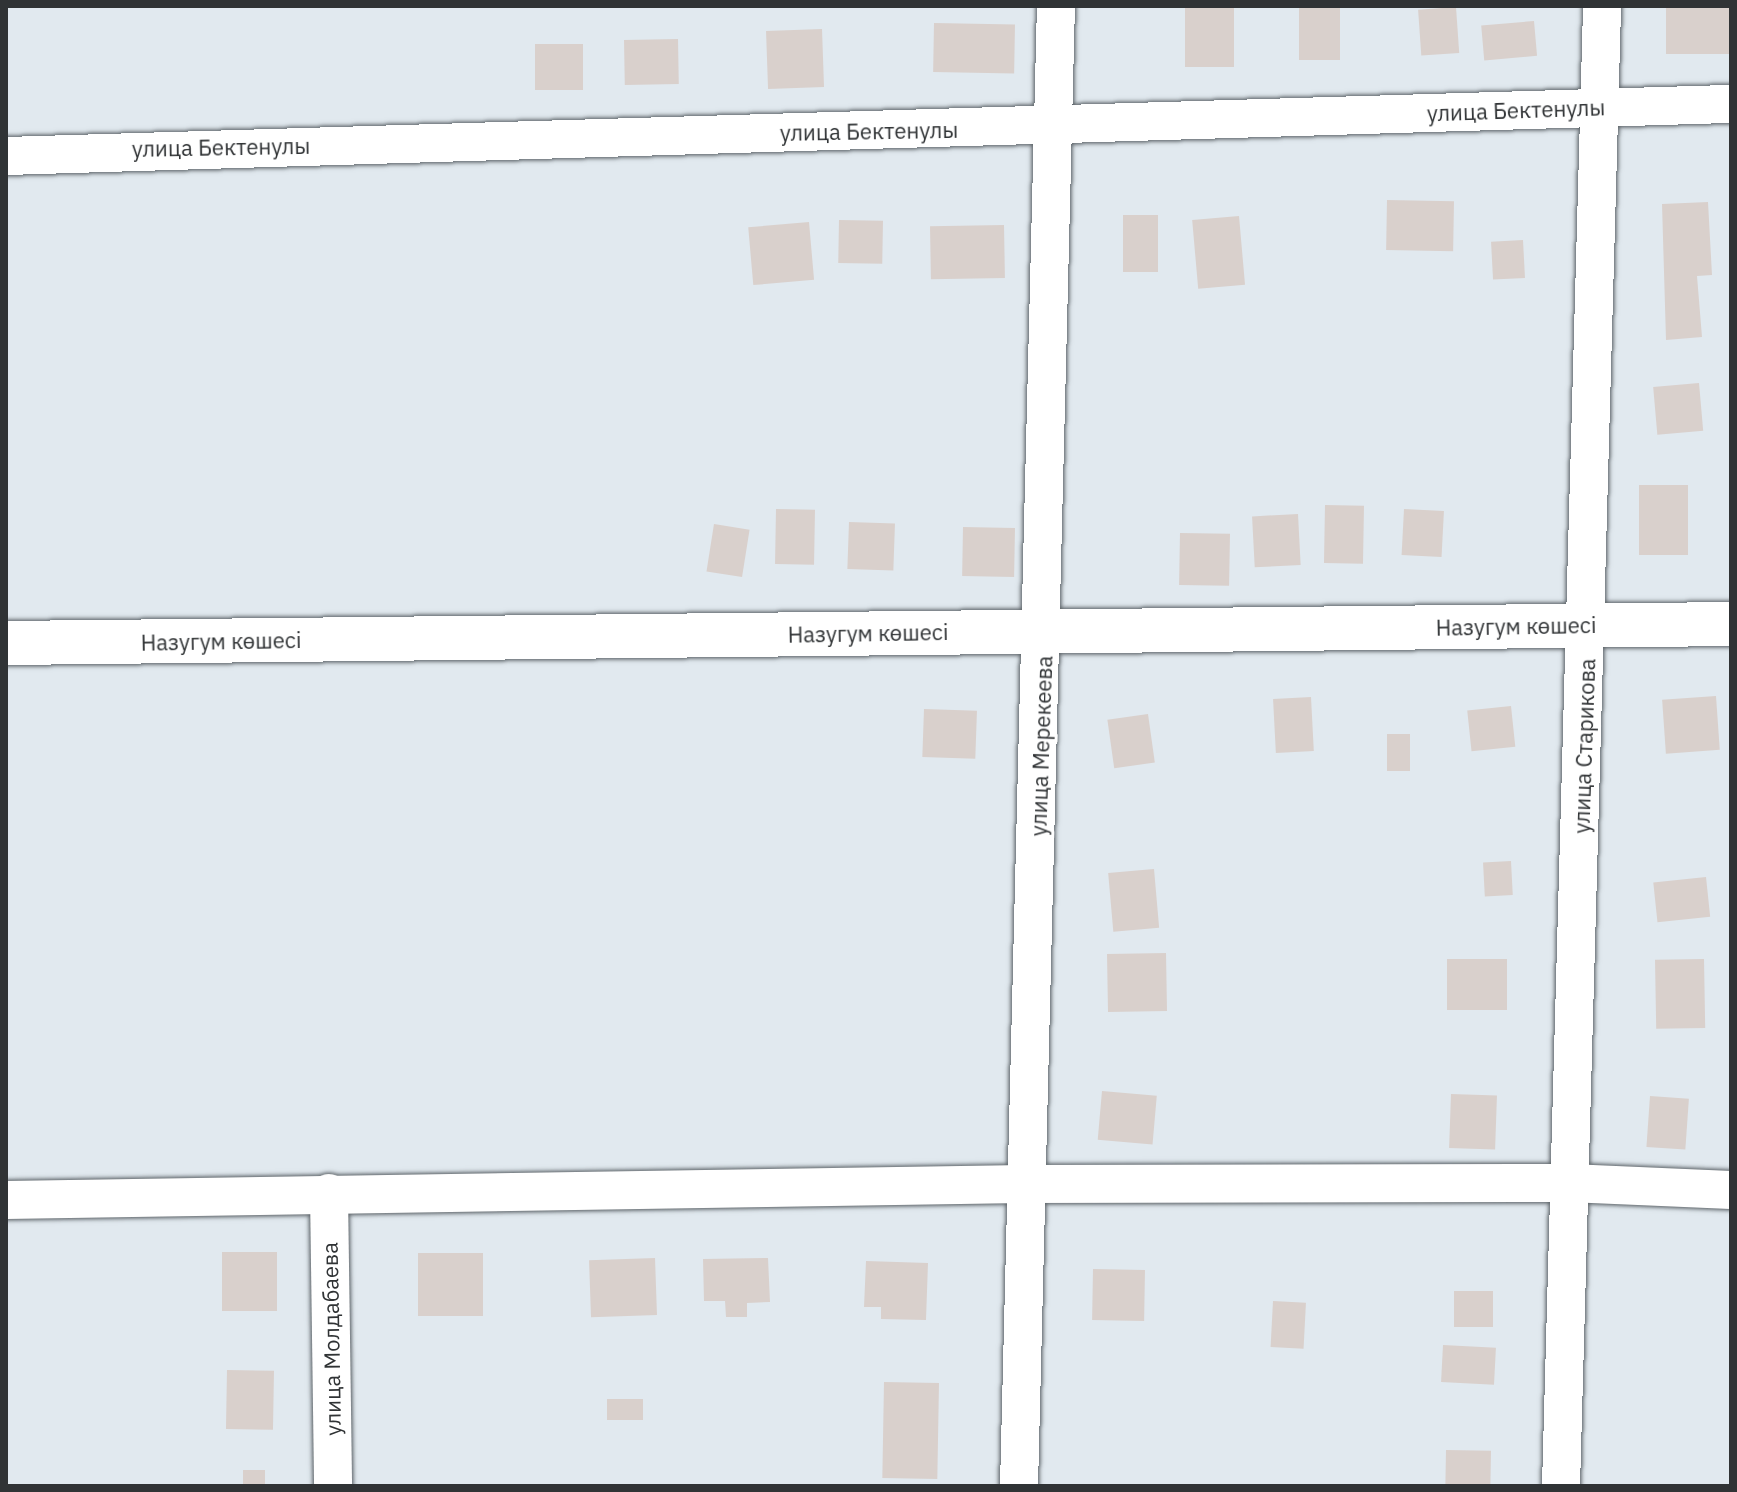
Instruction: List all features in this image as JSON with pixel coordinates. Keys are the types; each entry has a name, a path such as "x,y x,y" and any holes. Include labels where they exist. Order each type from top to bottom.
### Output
{"street":[{"name":"улица Мерекеева","path":"1019,1486 1025,1184 1045,631 1056,6"},
{"name":"улица Старикова","path":"1561,1486 1603,107 1602,6"},
{"name":"улица Бектенулы","path":"6,156 1053,127 1731,104"},
{"name":"Назугум көшесі","path":"6,643 1731,624"},
{"path":"6,1200 1025,1184 1569,1183 1731,1190"},
{"name":"улица Молдабаева","path":"329,1193 333,1486"}],"building":[{"path":"1185,6 1234,6 1234,67 1185,67"},
{"path":"1299,6 1340,6 1340,60 1299,60"},
{"path":"1666,6 1731,6 1731,54 1666,54"},
{"path":"1456,7 1459,53 1421,56 1418,10"},
{"path":"1534,21 1537,56 1484,60 1481,26"},
{"path":"934,23 1015,24 1014,73 933,72"},
{"path":"822,29 824,87 768,89 766,31"},
{"path":"678,39 679,84 625,85 624,40"},
{"path":"535,44 583,44 583,90 535,90"},
{"path":"1387,200 1454,201 1453,251 1386,250"},
{"path":"1708,202 1712,275 1697,276 1702,337 1666,340 1662,204"},
{"path":"1123,215 1158,215 1158,272 1123,272"},
{"path":"1239,216 1245,285 1198,289 1192,220"},
{"path":"839,220 883,221 882,264 838,263"},
{"path":"809,222 814,280 753,285 748,227"},
{"path":"1004,225 1005,278 931,279 930,226"},
{"path":"1523,240 1525,278 1493,280 1491,242"},
{"path":"1699,383 1703,431 1657,435 1653,387"},
{"path":"1639,485 1688,485 1688,555 1639,555"},
{"path":"1325,505 1364,506 1363,564 1324,563"},
{"path":"776,509 815,510 814,565 775,564"},
{"path":"1404,509 1444,511 1442,557 1402,555"},
{"path":"1298,514 1301,565 1255,567 1252,516"},
{"path":"849,522 895,524 893,571 847,569"},
{"path":"714,524 750,530 742,577 706,571"},
{"path":"963,527 1015,528 1014,577 962,576"},
{"path":"1180,533 1230,534 1229,586 1179,585"},
{"path":"1716,696 1720,750 1666,754 1662,700"},
{"path":"1311,697 1314,751 1276,753 1273,699"},
{"path":"1511,706 1515,747 1472,751 1467,711"},
{"path":"924,709 977,711 975,759 922,757"},
{"path":"1148,714 1155,763 1114,768 1107,720"},
{"path":"1387,734 1410,734 1410,771 1387,771"},
{"path":"1511,861 1513,895 1485,896 1483,862"},
{"path":"1154,869 1159,928 1113,932 1108,873"},
{"path":"1706,877 1710,917 1657,922 1653,883"},
{"path":"1166,953 1167,1011 1108,1012 1107,954"},
{"path":"1447,959 1507,959 1507,1010 1447,1010"},
{"path":"1704,959 1705,1028 1656,1029 1655,960"},
{"path":"1102,1091 1157,1096 1153,1145 1098,1140"},
{"path":"1451,1094 1497,1096 1495,1150 1449,1148"},
{"path":"1650,1096 1689,1099 1685,1150 1646,1147"},
{"path":"222,1252 277,1252 277,1311 222,1311"},
{"path":"418,1253 483,1253 483,1316 418,1316"},
{"path":"655,1258 657,1315 591,1317 589,1260"},
{"path":"768,1258 770,1302 747,1303 747,1317 726,1317 725,1301 704,1301 703,1259"},
{"path":"866,1261 928,1263 926,1320 881,1319 881,1307 864,1307"},
{"path":"1093,1269 1145,1270 1144,1321 1092,1320"},
{"path":"1454,1291 1493,1291 1493,1327 1454,1327"},
{"path":"1273,1301 1306,1303 1304,1349 1271,1347"},
{"path":"1443,1345 1496,1348 1494,1385 1441,1382"},
{"path":"227,1370 274,1371 273,1430 226,1429"},
{"path":"884,1382 939,1383 937,1479 882,1478"},
{"path":"607,1399 643,1399 643,1420 607,1420"},
{"path":"1446,1450 1491,1451 1490,1486 1445,1486"},
{"path":"243,1470 265,1470 265,1486 243,1486"}]}
